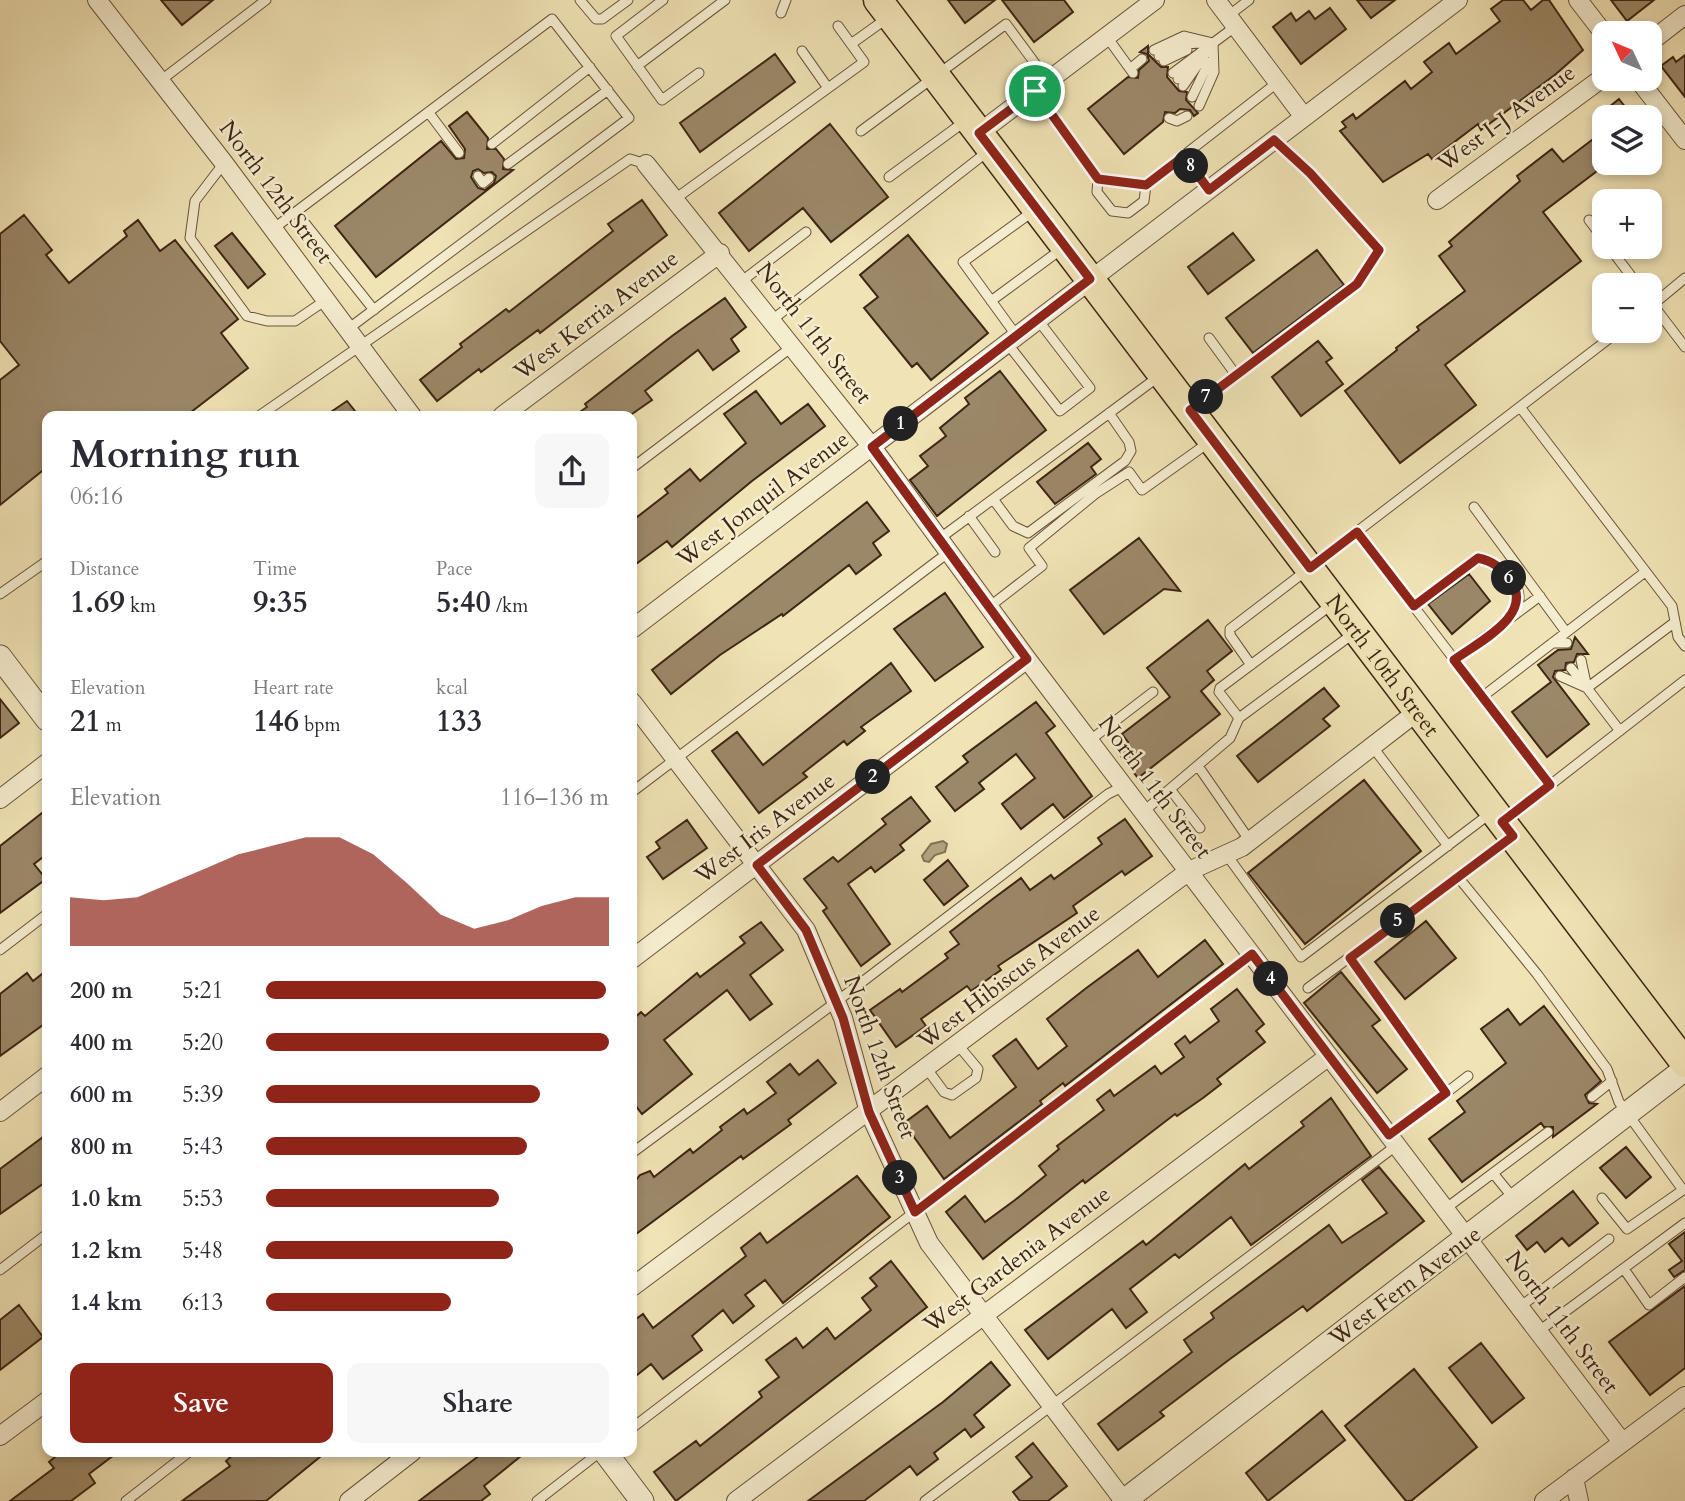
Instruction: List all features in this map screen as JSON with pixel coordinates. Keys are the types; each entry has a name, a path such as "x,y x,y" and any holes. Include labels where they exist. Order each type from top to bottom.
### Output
{"main road":[{"name":"North 10th Street","path":"884,8 1685,1063"}],"street":[{"name":"North 12th Street","path":"97,0 224,163 408,411"},
{"path":"980,134 1155,0"},
{"path":"1216,0 1304,117"},
{"name":"West Jonquil Avenue","path":"637,625 1458,0"},
{"path":"1578,0 1594,21"},
{"path":"1662,33 1685,15"},
{"name":"West I-J Avenue","path":"1437,200 1592,86"},
{"path":"1647,91 1685,140"},
{"name":"North 11th Street","path":"646,164 720,253 872,447 1027,659 1622,1442"},
{"name":"West Kerria Avenue","path":"509,411 720,253"},
{"path":"0,657 42,712"},
{"name":"West Iris Avenue","path":"637,955 1027,659"},
{"name":"North 12th Street","path":"637,709 806,930 836,1002 869,1112 929,1243 1124,1501"},
{"name":"West Hibiscus Avenue","path":"637,1283 1189,871 1250,841 1418,711"},
{"path":"0,799 42,767"},
{"name":"West Gardenia Avenue","path":"736,1501 1329,1056"},
{"name":"West Fern Avenue","path":"1124,1501 1469,1238 1685,1069"},
{"path":"0,1112 42,1080"},
{"path":"1544,1501 1685,1396"},
{"path":"0,1436 42,1405"},
{"path":"349,1501 406,1457"},
{"path":"607,1457 642,1501"},
{"path":"1574,1478 1579,1501"}],"lane":[{"path":"160,81 265,0"},
{"path":"580,0 596,19 602,19 628,0"},
{"path":"663,0 615,36 662,100 699,73"},
{"path":"637,66 725,0"},
{"path":"781,13 786,0"},
{"path":"1173,74 1213,43 1249,0"},
{"path":"851,44 884,8"},
{"path":"273,229 552,19 629,118 348,329"},
{"path":"861,131 1006,24 1098,179 1097,192 1112,211 1128,213 1144,201 1146,185"},
{"path":"675,199 864,62 838,26"},
{"path":"1173,74 1184,36 1213,43"},
{"path":"1107,37 1131,71 1142,59"},
{"path":"1173,74 1208,70 1213,43"},
{"path":"1173,74 1213,43"},
{"path":"1173,74 1188,49 1213,43"},
{"path":"1199,106 1214,72 1213,43"},
{"path":"802,51 828,88"},
{"path":"492,144 590,67"},
{"path":"1098,179 1146,185 1278,82"},
{"path":"508,164 608,90"},
{"path":"429,113 459,153"},
{"path":"1168,118 1177,121 1186,116"},
{"path":"889,177 980,134"},
{"path":"772,320 980,134"},
{"path":"1190,410 1357,284 1379,250 1310,173 1274,140"},
{"path":"1184,156 1209,190"},
{"path":"266,411 630,159 646,164"},
{"path":"224,163 195,201 190,238 247,316 267,321 295,321 326,300"},
{"path":"478,176 483,183 489,178"},
{"path":"1037,208 962,262 991,301 1012,339 1060,411 1090,388 1038,320"},
{"path":"296,212 374,310"},
{"path":"1589,220 1592,224"},
{"path":"742,281 806,232"},
{"path":"991,301 1065,247"},
{"path":"1618,259 1629,273"},
{"path":"1662,296 1685,278"},
{"path":"1662,318 1685,346"},
{"path":"1209,338 1236,375"},
{"path":"1251,665 1230,635 1230,629 1603,343"},
{"path":"637,464 793,346"},
{"path":"637,788 944,545 969,516 1162,374"},
{"path":"1520,407 1672,606 1678,637 1685,646"},
{"path":"993,499 1021,532 1028,533 1050,517 1125,461 1131,451 1129,442 1109,413"},
{"path":"989,607 1042,566 1029,548 1095,494 1129,472 1142,490 1212,440"},
{"path":"1474,507 1566,632"},
{"path":"969,516 995,552"},
{"path":"1357,532 1550,785"},
{"path":"1414,606 1478,558 1492,561 1517,589 1519,600 1509,619"},
{"path":"0,594 42,565"},
{"path":"1547,658 1566,632 1645,572"},
{"path":"1454,660 1540,596"},
{"path":"1239,718 1219,692 1335,602"},
{"path":"1587,688 1675,622"},
{"path":"1143,811 1230,738 1239,718 1357,631"},
{"path":"1482,696 1555,646 1567,643"},
{"path":"1581,660 1587,688"},
{"path":"1571,668 1620,731"},
{"path":"1560,676 1587,688"},
{"path":"1308,988 1458,877 1503,823 1685,680"},
{"path":"1089,741 1153,692"},
{"path":"1372,746 1448,846"},
{"path":"1198,766 1250,841"},
{"path":"637,1149 836,1002 1108,794 1124,786"},
{"path":"1170,789 1200,828"},
{"path":"1226,854 1301,957 1448,846 1503,823"},
{"path":"1458,877 1537,974 1607,1069 1619,1102 1627,1115 1683,1189 1628,1229 1602,1198"},
{"path":"0,950 42,918"},
{"path":"637,1424 1252,954"},
{"path":"1350,958 1446,1093"},
{"path":"927,1069 944,1092 952,1095 976,1078 978,1069 958,1045"},
{"path":"925,1501 1393,1140 1468,1076"},
{"path":"1592,1097 1612,1081"},
{"path":"1445,1209 1548,1132"},
{"path":"1493,1173 1516,1201"},
{"path":"1539,1331 1685,1223"},
{"path":"0,1270 42,1238"},
{"path":"1520,1307 1609,1239"},
{"path":"1624,1269 1649,1305 1685,1277"},
{"path":"126,1501 183,1457"},
{"path":"537,1501 596,1457"}],"shaded area":[{"path":"943,841 947,844 945,852 935,855 929,862 924,861 922,856 931,844"}],"building":[{"path":"161,0 213,0 182,25"},
{"path":"948,0 995,0 965,23"},
{"path":"1002,0 1064,0 1073,12 1034,42"},
{"path":"1357,0 1395,0 1371,18"},
{"path":"1503,0 1523,0 1531,10 1543,0 1549,0 1583,50 1556,74 1481,130 1478,124 1432,159 1428,154 1383,182 1340,131 1346,127 1342,122 1353,114 1356,119 1405,81 1411,89 1432,72 1424,62 1449,43 1456,54 1500,21 1491,9"},
{"path":"1611,0 1654,0 1627,21"},
{"path":"1330,8 1346,29 1301,64 1273,27 1291,13 1296,21 1309,11 1315,19"},
{"path":"1148,46 1148,54 1161,67 1168,67 1167,77 1179,91 1187,92 1186,100 1198,113 1194,116 1190,110 1180,109 1175,113 1165,112 1163,122 1124,154 1088,109 1128,77 1138,78 1139,70 1149,61 1147,54 1140,52"},
{"path":"775,54 795,82 700,152 680,123"},
{"path":"1685,55 1685,97 1662,67 1673,57 1676,62"},
{"path":"1619,99 1624,105 1612,105"},
{"path":"467,112 488,138 487,149 496,149 504,159 503,169 513,170 376,277 335,226 441,141 456,159 464,158 465,149 449,126","holes":["478,169 484,173 492,172 496,176 494,183 485,190 478,188 471,177 473,171"]},
{"path":"830,124 888,197 831,242 803,208 749,251 719,213"},
{"path":"1592,140 1592,175 1543,212 1581,261 1445,365 1476,405 1400,463 1345,391 1397,350 1396,348 1419,330 1417,327 1465,291 1439,256 1452,246 1449,242 1520,181 1517,176 1552,149 1563,162"},
{"path":"642,200 667,235 540,333 538,330 437,401 420,380 462,347 460,344 506,309 509,312 613,231 608,224"},
{"path":"24,215 52,250 46,255 69,283 127,236 124,231 138,220 160,251 175,240 238,319 221,333 248,368 192,411 42,411 42,471 0,505 0,380 19,365 0,341 0,234"},
{"path":"232,233 265,274 248,288 215,246"},
{"path":"1233,233 1254,260 1208,294 1188,267"},
{"path":"908,235 988,333 931,380 917,363 912,367 864,308 878,297 860,275"},
{"path":"1317,250 1344,285 1253,353 1226,318"},
{"path":"725,298 746,327 731,339 739,351 713,370 698,350 645,391 652,400 636,411 581,411 587,407 585,404"},
{"path":"1318,341 1332,358 1326,362 1343,384 1301,416 1272,377"},
{"path":"1000,371 1046,430 937,516 910,480 928,466 920,456 946,436 940,428 969,404 965,398"},
{"path":"756,391 781,424 808,404 825,426 752,481 672,547 667,541 637,563 637,517 668,493 665,489 690,469 700,481 746,443 724,414"},
{"path":"347,401 355,411 332,411"},
{"path":"1088,443 1101,459 1091,467 1096,474 1055,504 1037,482"},
{"path":"867,502 889,531 873,543 881,555 856,574 849,565 783,616 782,614 720,655 671,694 652,670"},
{"path":"1139,538 1180,591 1164,589 1104,634 1070,590"},
{"path":"1469,574 1490,601 1452,634 1428,604"},
{"path":"945,593 983,647 935,681 894,629"},
{"path":"1208,620 1232,651 1207,671 1214,680 1201,691 1220,714 1138,778 1117,751 1128,742 1122,734 1170,697 1147,668"},
{"path":"1575,637 1588,654 1577,654 1574,662 1566,663 1565,670 1555,671 1553,677 1589,724 1547,757 1512,712 1551,682 1538,665 1558,650 1571,649"},
{"path":"891,663 911,691 861,727 865,731 847,745 844,741 803,773 807,777 759,813 712,751 737,732 763,765"},
{"path":"1324,688 1339,706 1323,719 1330,726 1258,782 1237,756"},
{"path":"0,699 19,723 0,738"},
{"path":"1036,702 1055,726 1046,733 1092,796 1064,818 1053,804 1021,829 1002,804 1035,778 1016,754 979,783 984,789 955,811 936,787 968,762 963,756"},
{"path":"1364,780 1421,851 1305,944 1248,873"},
{"path":"911,797 930,821 900,845 904,850 875,872 871,867 848,884 890,944 861,966 823,911 827,908 804,879 833,857 838,862 886,824 882,819"},
{"path":"42,813 42,858 34,864 42,874 42,882 0,913 0,846"},
{"path":"1125,819 1152,856 1125,875 1122,871 1073,906 1077,913 998,966 1001,970 971,991 967,986 921,1019 926,1026 896,1047 870,1010 900,989 902,992 948,958 945,954 959,944 950,932 994,898 1021,878 1030,890 1051,875 1054,879 1102,844 1098,838"},
{"path":"687,820 707,848 663,879 647,857 660,848 656,842"},
{"path":"948,860 968,886 944,905 924,880"},
{"path":"1426,921 1456,958 1405,999 1375,962"},
{"path":"761,922 783,950 750,975 772,1004 750,1020 727,990 664,1040 692,1074 642,1114 637,1108 637,1016 641,1012 645,1016 697,973 700,977 745,943 740,937"},
{"path":"1205,940 1223,964 1065,1086 1063,1083 1040,1101 1042,1104 944,1179 904,1123 927,1106 950,1138 1016,1087 993,1056 1016,1039 1038,1069 1067,1046 1047,1019 1085,989 1138,950 1158,977"},
{"path":"1341,972 1380,1020 1372,1026 1407,1069 1377,1093 1304,1003"},
{"path":"27,973 33,981 42,974 42,1026 0,1056 0,994"},
{"path":"1237,989 1264,1024 1256,1031 1265,1042 1217,1079 1221,1084 1203,1098 1177,1116 1175,1114 1085,1183 1083,1180 983,1259 946,1212 965,1196 985,1222 1015,1200 1046,1175 1039,1166 1059,1149 1057,1146 1104,1110 1097,1100 1110,1090 1114,1096 1155,1066 1161,1074 1184,1057 1175,1044 1185,1036 1190,1043 1219,1021 1211,1009"},
{"path":"1544,1006 1601,1081 1585,1095 1589,1103 1597,1104 1553,1137 1553,1127 1544,1127 1541,1123 1462,1182 1429,1139 1465,1112 1457,1101 1506,1063 1481,1029 1508,1009 1520,1025"},
{"path":"818,1060 836,1083 788,1120 791,1124 743,1159 741,1156 637,1233 637,1179 640,1175 650,1171 654,1177 690,1149 693,1153 744,1109 747,1114 776,1093 767,1082 790,1064 799,1075"},
{"path":"1331,1098 1371,1156 1251,1245 1231,1217 1179,1258 1175,1254 1130,1289 1147,1312 1126,1328 1112,1309 1048,1359 1025,1330 1143,1241 1146,1245 1245,1164 1249,1169 1304,1126 1301,1122"},
{"path":"42,1138 42,1185 0,1214 0,1169"},
{"path":"1626,1147 1651,1177 1626,1198 1600,1168"},
{"path":"1379,1167 1424,1221 1307,1311 1303,1306 1230,1359 1160,1412 1164,1416 1118,1450 1098,1424 1192,1352 1184,1340 1214,1318 1211,1313 1329,1225 1342,1243 1387,1213 1362,1180"},
{"path":"857,1176 890,1217 783,1303 765,1280 745,1295 754,1306 733,1323 723,1310 692,1336 702,1350 663,1379 651,1364 637,1375 637,1318 643,1314 653,1328 746,1256 741,1248 760,1233 767,1243"},
{"path":"1573,1191 1598,1223 1569,1246 1562,1238 1545,1252 1537,1242 1527,1250 1516,1236"},
{"path":"1685,1232 1685,1270 1674,1277 1669,1270 1682,1261 1669,1244"},
{"path":"891,1261 927,1307 676,1501 654,1472 696,1441 700,1446 762,1397 759,1392 779,1377 766,1360 796,1338 803,1348 827,1328 835,1339 871,1310 862,1298 877,1286 870,1278"},
{"path":"1685,1286 1685,1368 1650,1395 1609,1342"},
{"path":"19,1305 42,1338 0,1370 0,1320"},
{"path":"1481,1343 1524,1398 1492,1423 1449,1368"},
{"path":"991,1362 1010,1385 974,1415 984,1427 971,1437 965,1429 934,1453 938,1459 917,1475 910,1466 864,1501 808,1501 943,1402"},
{"path":"1414,1369 1477,1447 1411,1501 1406,1501 1345,1426"},
{"path":"1322,1411 1345,1440 1268,1501 1246,1473"},
{"path":"1033,1443 1067,1486 1048,1501 1020,1501 1013,1492 1032,1477 1016,1457"},
{"path":"55,1457 111,1457 89,1474 95,1483 71,1501 10,1501 54,1468 49,1462"},
{"path":"230,1457 320,1457 266,1501 182,1501 230,1466 226,1461"},
{"path":"477,1457 520,1457 484,1486 490,1494 481,1501 419,1501"}],"route":[{"path":"1035,91 1098,179 1146,185 1184,156 1209,190 1274,140 1310,173 1379,250 1357,284 1190,410 1310,568 1357,532 1414,606 1465,565 1478,558 1492,561 1506,575 1517,589 1519,600 1509,619 1454,660 1550,785 1502,822 1513,836 1350,958 1446,1093 1389,1135 1252,954 915,1212 869,1112 843,1018 806,930 757,865 1027,659 872,447 1090,279 979,133 1035,91"}]}
